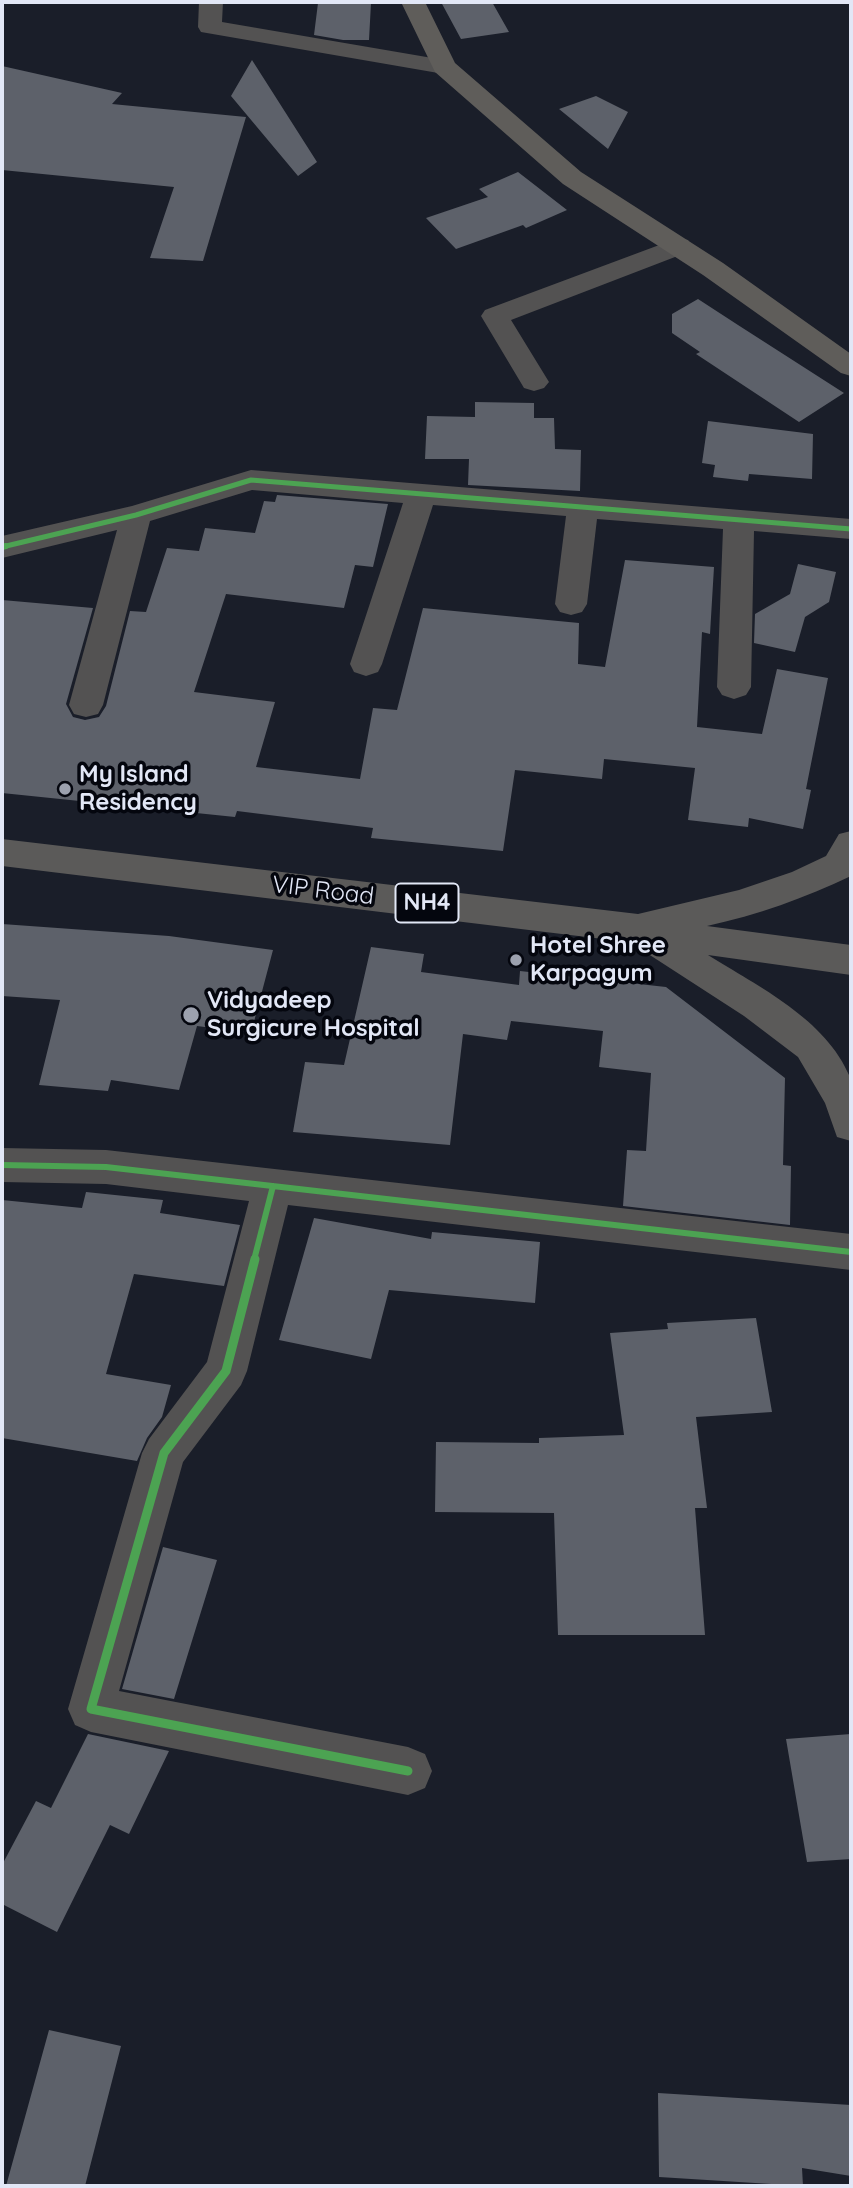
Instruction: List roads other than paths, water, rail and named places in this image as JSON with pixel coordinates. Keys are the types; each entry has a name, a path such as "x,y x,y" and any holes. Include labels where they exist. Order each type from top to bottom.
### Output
{"highway":[{"path":"635,928 741,904 805,882 839,866 851,844"},
{"name":"VIP Road","path":"2,853 635,928 757,949 851,960"},
{"path":"635,928 757,1005 811,1046 843,1099 851,1125"}],"main road":[{"path":"413,2 444,67 572,178 678,246 851,367"}],"street":[{"path":"211,2 210,27 444,67"},
{"path":"534,382 495,316 678,246"},
{"path":"2,547 136,515 251,480 851,529"},
{"path":"366,664 421,494"},
{"path":"571,604 583,507"},
{"path":"86,705 136,515"},
{"path":"734,687 739,520"},
{"path":"2,1165 106,1167 851,1252"},
{"path":"272,1186 226,1371 164,1453 91,1709 408,1771"}],"place":[{"name":"My Island Residency","path":"65,789"},
{"name":"Hotel Shree Karpagum","path":"516,960"},
{"name":"Vidyadeep Surgicure Hospital","path":"191,1015"}]}
